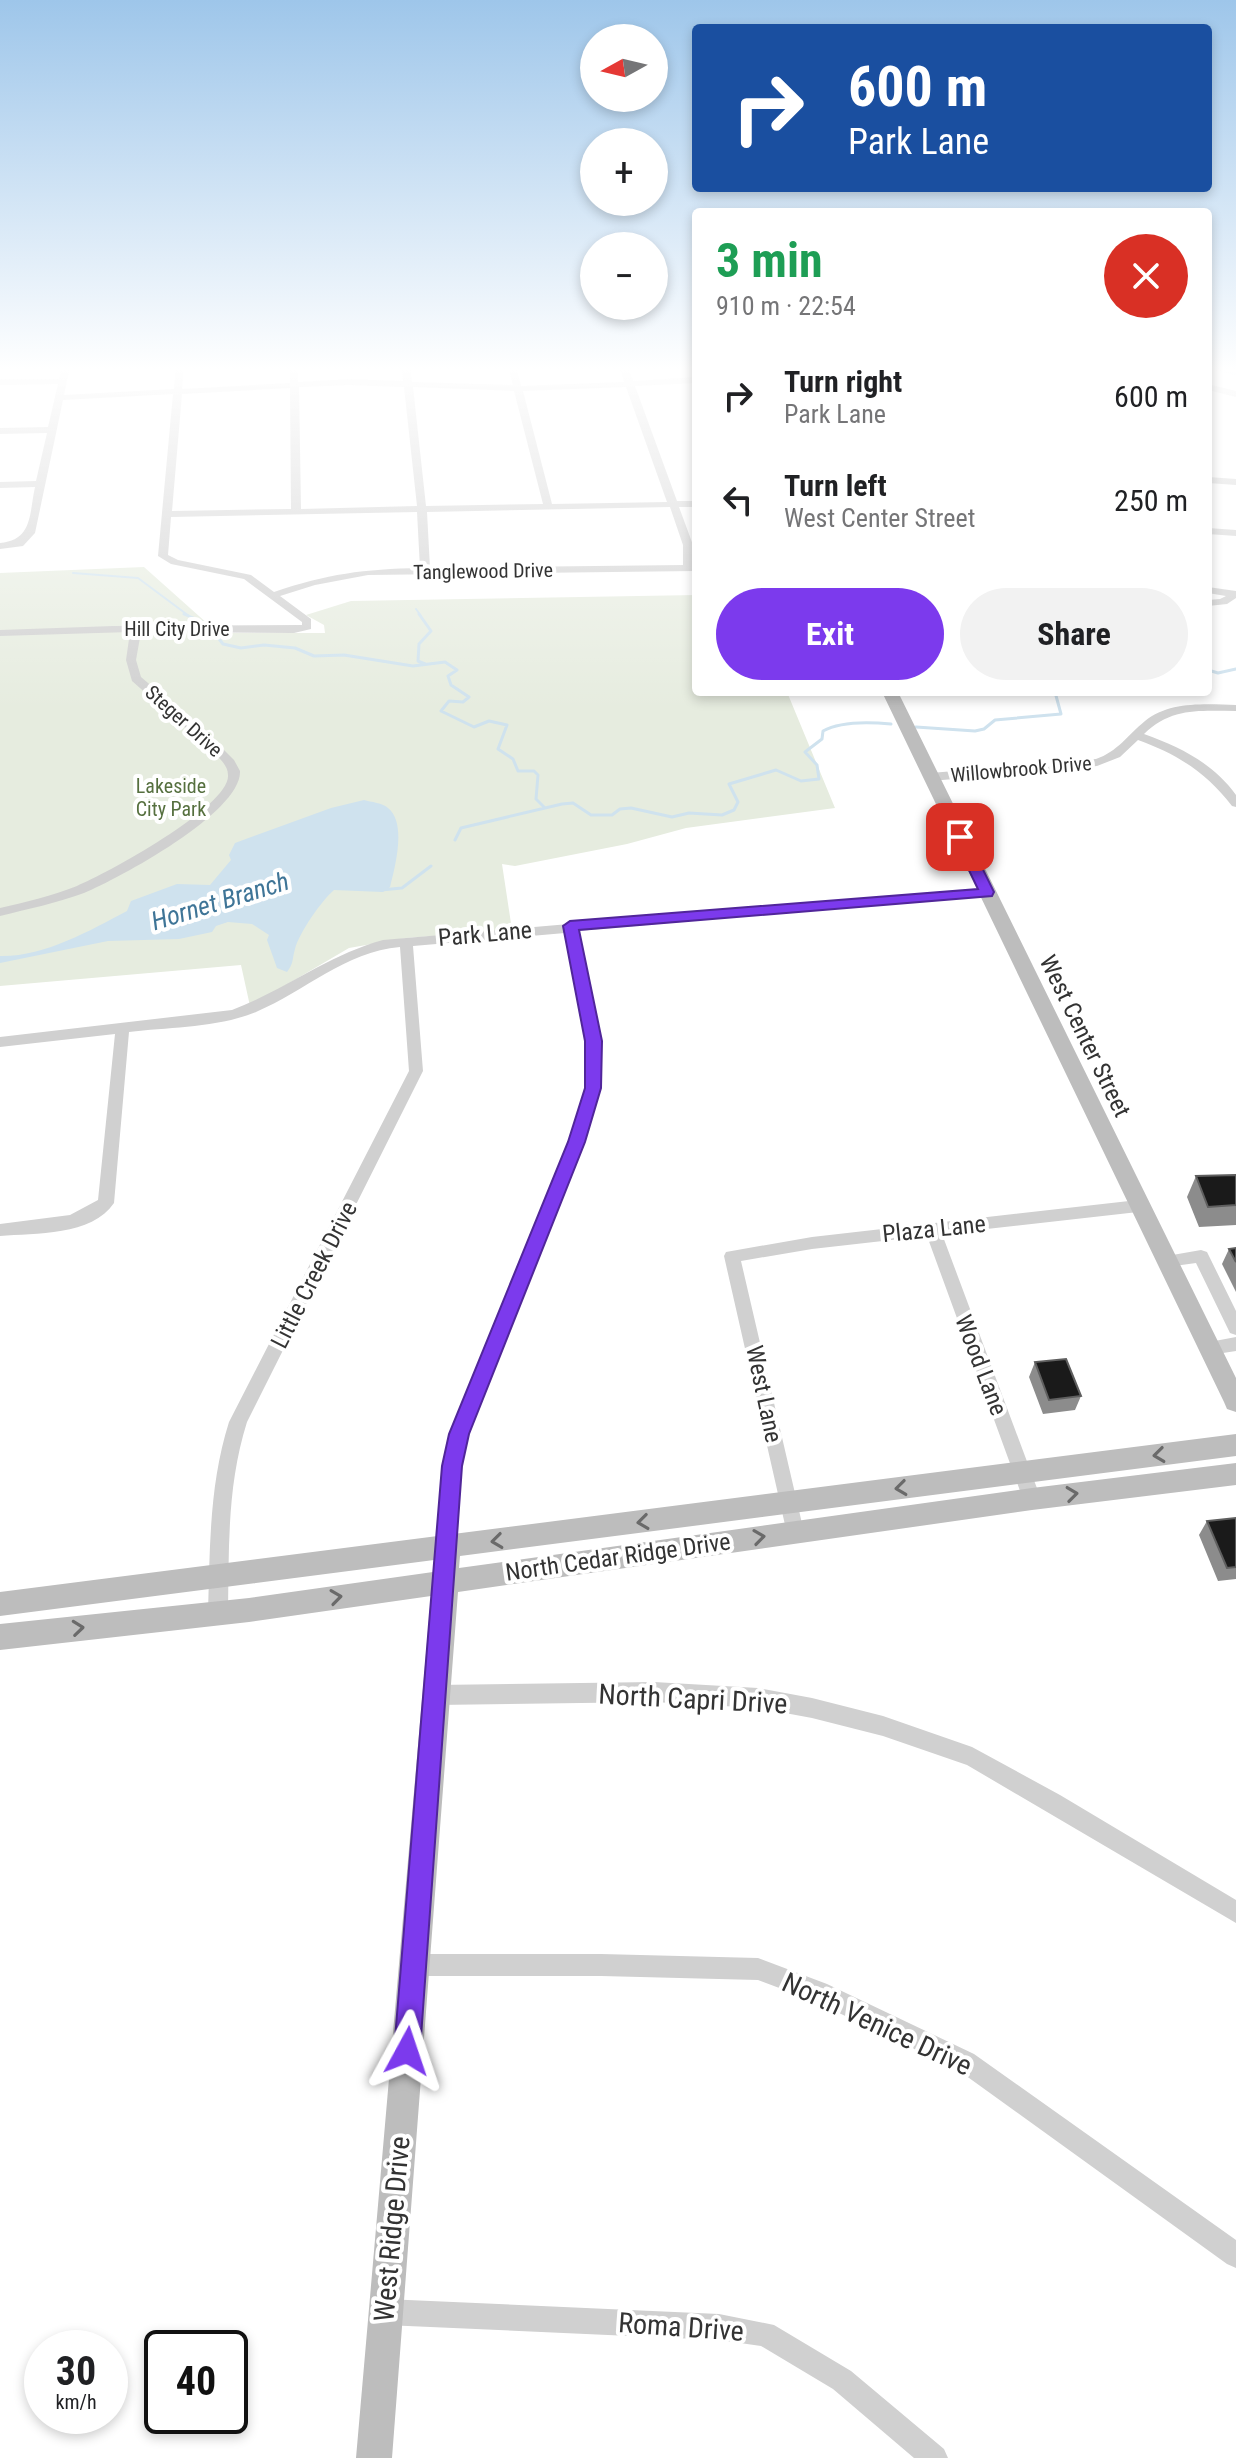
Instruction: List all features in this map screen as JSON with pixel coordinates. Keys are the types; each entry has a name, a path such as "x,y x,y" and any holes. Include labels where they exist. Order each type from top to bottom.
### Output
{"main road":[{"name":"West Center Street","path":"892,696 1236,1402"},
{"name":"North Cedar Ridge Drive","path":"0,1604 1236,1445"},
{"name":"North Cedar Ridge Drive","path":"0,1637 218,1613 1032,1499 1236,1474"},
{"name":"West Ridge Drive","path":"374,2458 448,1547"}],"street":[{"path":"0,546 19,544 30,533 43,481"},
{"path":"169,481 162,551 168,560 237,573 274,595"},
{"path":"296,481 296,512"},
{"path":"419,481 425,571"},
{"path":"541,481 548,506"},
{"path":"664,481 688,545 692,568"},
{"path":"0,485 42,484"},
{"path":"166,514 692,504"},
{"path":"1212,531 1236,533"},
{"name":"Tanglewood Drive","path":"274,595 347,575 425,571 692,568"},
{"path":"1212,590 1235,594"},
{"path":"1212,603 1223,602 1235,594"},
{"name":"Hill City Drive","path":"0,633 136,629 294,630 307,627 307,621 274,595"},
{"name":"Hill City Drive","path":"0,626 46,630"},
{"name":"Steger Drive","path":"0,912 88,886 124,866 199,818 224,798 234,782 233,768 218,750 136,679 130,657 136,629"},
{"name":"Willowbrook Drive","path":"931,777 1097,762 1113,758 1163,714 1193,709 1236,708"},
{"path":"1138,736 1193,759 1221,781 1236,803"},
{"name":"Park Lane","path":"0,1042 234,1015 259,1007 361,949 406,942 987,892"},
{"name":"West Ridge Drive","path":"448,1547 452,1466 459,1434 576,1142 593,1088 593,1041 570,926"},
{"name":"Little Creek Drive","path":"218,1613 222,1487 227,1452 238,1422 416,1071 406,942"},
{"path":"0,1230 82,1219 106,1203 122,1030"},
{"name":"Plaza Lane","path":"732,1256 812,1243 1138,1206"},
{"name":"Wood Lane","path":"932,1229 1032,1499"},
{"name":"West Lane","path":"732,1256 795,1532"},
{"path":"1167,1261 1201,1256 1236,1328"},
{"path":"1210,1348 1236,1344"},
{"name":"North Capri Drive","path":"436,1695 654,1692 758,1698 883,1726 972,1757 1236,1912"},
{"name":"North Venice Drive","path":"414,1965 758,1969 819,1992 966,2062 1236,2255"},
{"name":"Roma Drive","path":"385,2312 719,2327 765,2334 842,2380 935,2458"}],"green space":[{"name":"Lakeside City Park","path":"144,567 218,633 325,633 324,625 306,615 351,601 692,595 692,696 789,696 835,808 686,828 627,844 515,866 502,864 512,930 406,938 349,948 250,1006 241,965 0,986 0,573"}],"water":[{"path":"364,800 386,806 397,824 398,846 390,887 383,892 334,890 306,926 287,972 277,968 267,940 269,935 252,924 228,922 216,926 212,932 179,939 108,941 0,963 0,956 33,952 82,934 127,911 131,901 177,884 210,885 231,860 229,855 235,843 331,808"}],"building":[{"path":"1236,1175 1236,1205 1208,1207 1196,1176"},
{"path":"1236,1248 1236,1262 1229,1249"},
{"path":"1066,1359 1081,1396 1049,1400 1035,1362"},
{"path":"1236,1518 1236,1567 1227,1568 1207,1521"}],"waterway":[{"path":"73,573 138,578 189,616"},
{"path":"416,609 421,616"},
{"path":"184,614 209,625"},
{"path":"419,614 431,631 419,644 418,661 425,664"},
{"path":"216,635 223,644 241,648 264,645 295,648 314,656 344,655 413,666 445,662 457,670 448,676 451,685 469,697 463,702 449,701 441,711 474,727 489,721 507,725 498,749 513,759 518,771 534,771 538,775 536,799 544,807"},
{"name":"Hornet Branch","path":"1212,671 1236,669"},
{"name":"Hornet Branch","path":"916,727 975,731 984,729 995,720 1061,714 1056,696"},
{"name":"Hornet Branch","path":"455,840 461,828 562,804 573,803 591,815 612,815 620,809 631,808 672,817 689,813 722,815 734,810 738,802 729,784 776,770 801,781 819,779 817,765 805,752 822,739 823,731 847,724 891,724"},
{"name":"Hornet Branch","path":"381,890 402,888 431,866"}],"route":[{"path":"407,2051 452,1466 459,1434 576,1142 593,1088 593,1041 570,926 987,892 960,837"}]}
